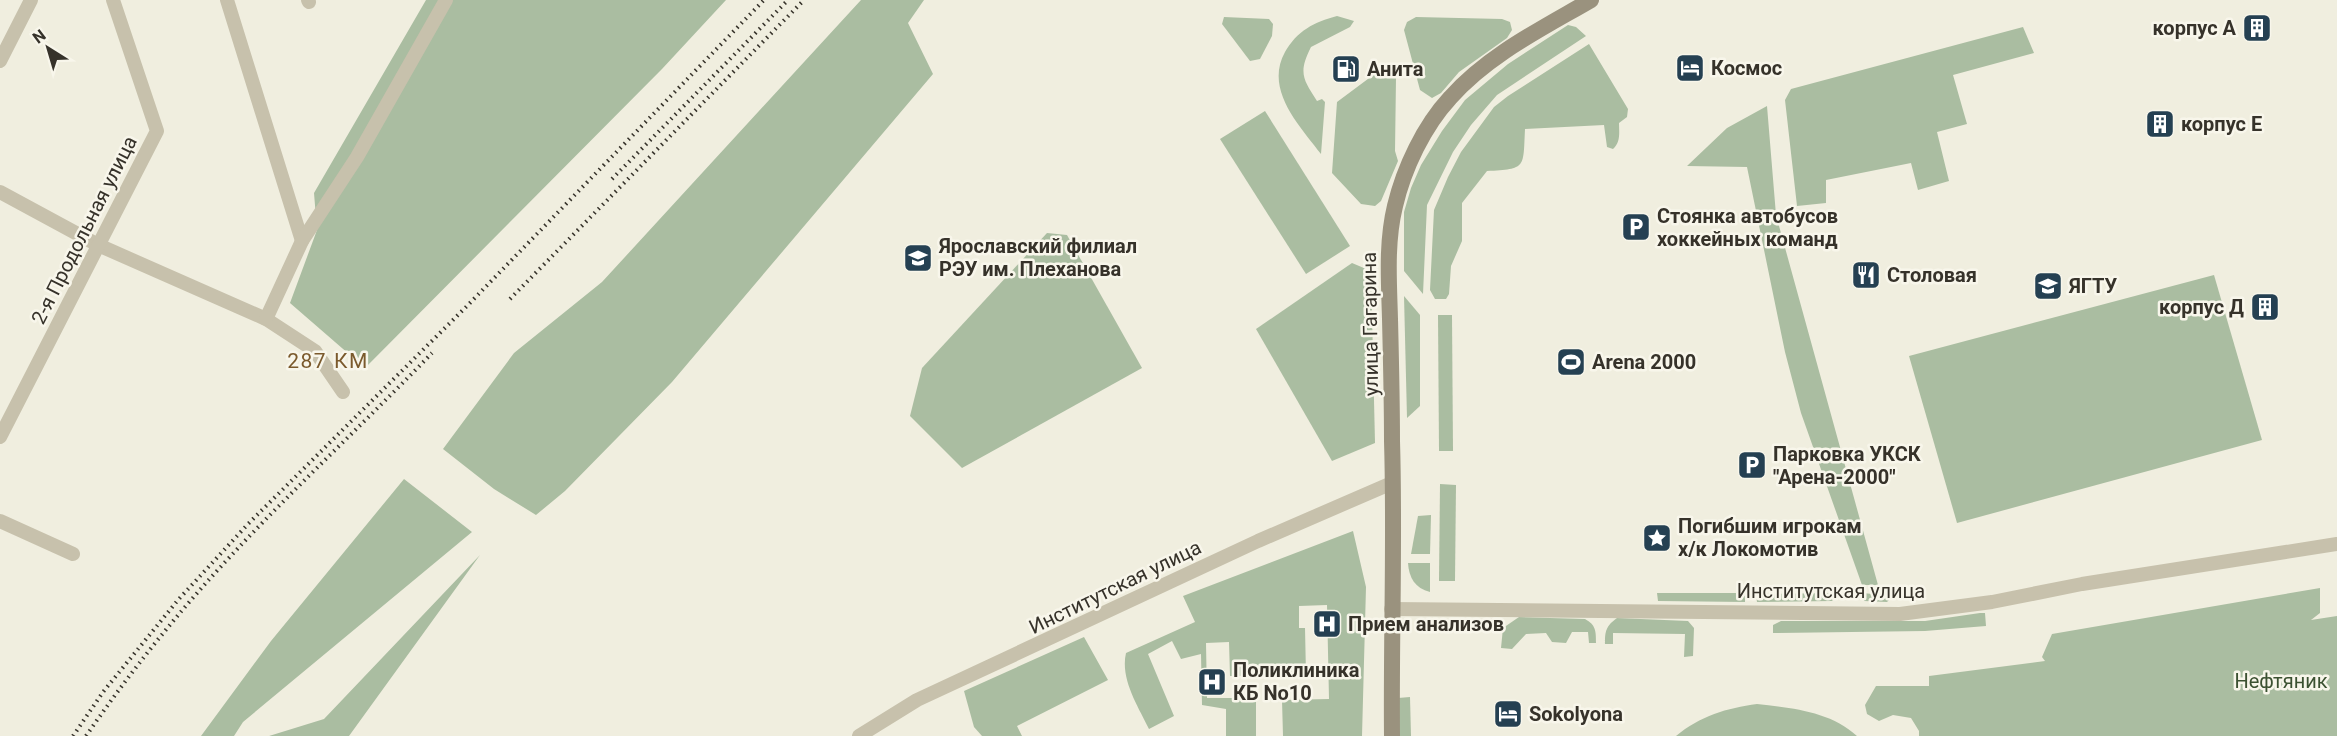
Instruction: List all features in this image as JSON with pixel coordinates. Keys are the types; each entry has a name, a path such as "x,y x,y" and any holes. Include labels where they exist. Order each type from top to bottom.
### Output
{"main road":[{"name":"улица Гагарина","path":"1392,736 1392,483 1388,253 1395,205 1412,159 1429,127 1450,98 1477,72 1512,47 1591,0"}],"street":[{"path":"0,61 31,0"},
{"name":"2-я Продольная улица","path":"0,437 157,131 113,0"},
{"path":"227,0 302,241"},
{"path":"266,319 302,241 357,157 446,0"},
{"path":"0,192 98,245 266,319 315,351 343,392"},
{"name":"Институтская улица","path":"859,736 917,700 979,673 1257,541 1392,483"},
{"path":"0,521 73,554"},
{"name":"Институтская улица","path":"1391,609 1900,614 1973,605 2082,584 2337,544"}],"green space":[{"path":"426,0 726,0 662,69 365,368 290,303 317,230 314,193"},
{"path":"861,0 924,0 908,23 933,74 672,382 565,491 536,515 494,489 443,449 514,353 602,282"},
{"path":"1337,16 1354,21 1350,27 1311,47 1303,70 1308,87 1317,101 1322,99 1325,102 1321,154 1287,107 1279,80 1280,66 1285,52 1295,38 1314,24"},
{"path":"1224,17 1269,19 1273,24 1272,36 1260,59 1250,61 1222,24"},
{"path":"1416,17 1502,19 1510,22 1512,30 1507,38 1459,72 1441,93 1432,98 1420,90 1404,30 1407,22"},
{"path":"1568,25 1576,27 1586,36 1497,95 1471,125 1453,152 1427,205 1423,294 1404,271 1404,212 1421,165 1465,100 1508,64"},
{"path":"2023,27 2034,53 1953,75 1967,124 1937,132 1949,181 1918,190 1911,163 1826,180 1826,203 1797,206 1785,100 1791,89"},
{"path":"1589,44 1628,109 1627,117 1619,123 1619,137 1616,146 1613,149 1607,147 1604,125 1525,129 1523,159 1520,164 1510,169 1487,171 1462,203 1462,241 1451,266 1449,294 1446,299 1435,299 1430,290 1434,210 1461,152 1494,107"},
{"path":"1384,67 1392,68 1396,78 1395,151 1398,161 1381,201 1375,206 1361,204 1332,173 1337,102"},
{"path":"1767,106 1776,215 1878,585 1862,585 1801,413 1785,352 1747,167 1687,166 1727,128"},
{"path":"1265,111 1350,246 1306,274 1220,139"},
{"path":"1047,233 1067,235 1142,368 962,468 910,416 922,368"},
{"path":"1352,263 1371,271 1375,443 1332,461 1256,329"},
{"path":"2214,275 2262,440 1957,523 1909,356"},
{"path":"1404,296 1420,315 1420,406 1407,418"},
{"path":"1438,315 1452,315 1453,451 1439,451"},
{"path":"404,479 472,532 243,722 234,736 201,736 271,641"},
{"path":"1440,484 1456,485 1455,581 1439,581"},
{"path":"1431,515 1430,554 1411,554 1418,516"},
{"path":"1353,531 1366,587 1362,736 1283,736 1282,700 1329,699 1327,605 1299,606 1299,628 1305,628 1306,675 1230,676 1229,642 1206,643 1207,698 1256,698 1256,736 1226,736 1226,709 1202,705 1201,654 1181,659 1172,641 1148,654 1174,716 1149,729 1128,682 1126,653 1195,622 1183,596"},
{"path":"480,555 349,736 269,736 324,719"},
{"path":"1408,563 1430,563 1430,592 1420,588 1414,582"},
{"name":"Нефтяник","path":"2320,588 2320,613 2311,620 2337,616 2337,736 1919,736 1919,731 1911,718 1893,715 1879,721 1867,714 1865,705 1876,686 1929,686 1929,676 2045,661 2042,657 2052,634"},
{"path":"1657,593 1745,593 1745,602 1658,601"},
{"path":"1839,593 1832,601 1757,602 1756,594"},
{"path":"1863,593 1890,596 1887,602 1864,601"},
{"path":"1985,613 1986,626 1925,631 1773,633 1773,625 1781,621 1925,621"},
{"path":"1519,617 1585,619 1595,629 1596,643 1589,643 1588,632 1572,632 1566,643 1552,642 1546,633 1526,634 1512,649 1501,648 1503,628"},
{"path":"1617,618 1688,621 1694,628 1693,656 1684,657 1685,634 1613,633 1613,644 1605,644 1607,629"},
{"path":"1084,637 1108,680 1017,726 1022,736 982,736 974,727 964,691"},
{"path":"1410,697 1411,736 1399,736 1398,698"},
{"path":"1757,704 1810,712 1835,721 1857,736 1676,736 1714,714"}],"railway":[{"path":"73,736 103,692 178,600 248,524 467,306 764,0"},
{"path":"612,179 788,0"},
{"path":"510,299 804,0"},
{"path":"86,736 146,654 214,574 432,353"}],"place":[{"name":"корпус А","path":"2257,28"},
{"name":"Космос","path":"1690,68"},
{"name":"Анита","path":"1346,69"},
{"name":"корпус Е","path":"2160,124"},
{"name":"Стоянка автобусов хоккейных команд","path":"1636,227"},
{"name":"Ярославский филиал РЭУ им. Плеханова","path":"918,258"},
{"name":"Столовая","path":"1866,275"},
{"name":"ЯГТУ","path":"2048,286"},
{"name":"корпус Д","path":"2265,307"},
{"name":"Arena 2000","path":"1571,362"},
{"name":"Парковка УКСК \"Арена-2000\"","path":"1752,465"},
{"name":"Погибшим игрокам х/к Локомотив","path":"1657,538"},
{"name":"Прием анализов","path":"1327,624"},
{"name":"Поликлиника КБ No10","path":"1212,682"},
{"name":"Sokolyona","path":"1508,714"}],"district":[{"name":"287 КМ","path":"328,361"}]}
